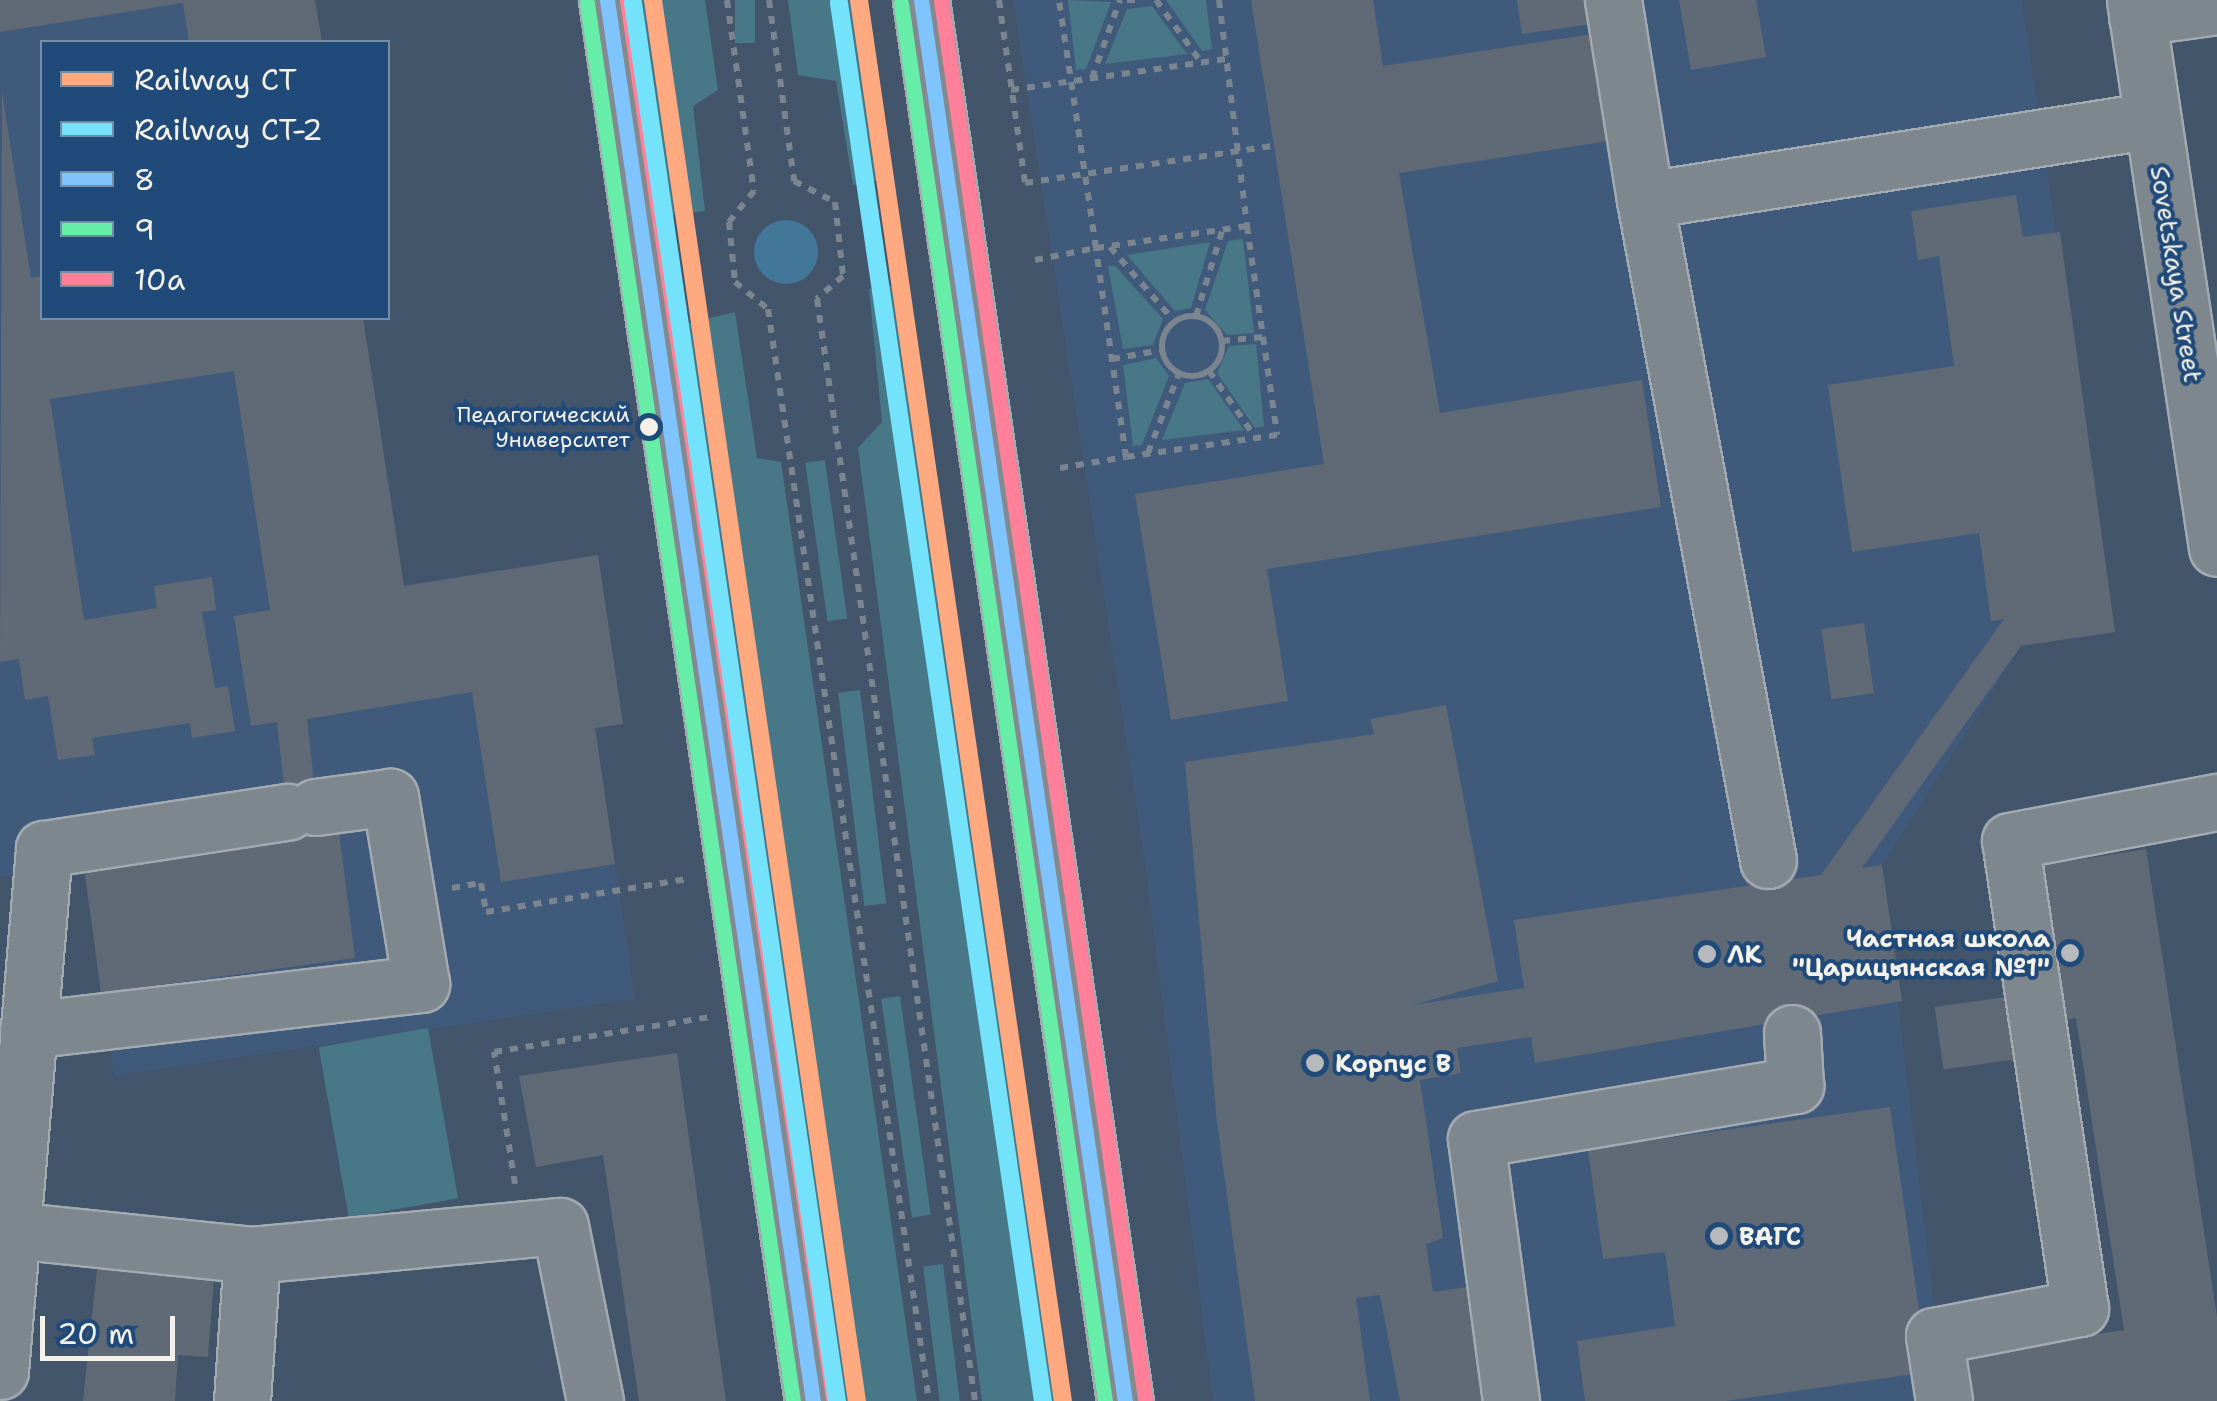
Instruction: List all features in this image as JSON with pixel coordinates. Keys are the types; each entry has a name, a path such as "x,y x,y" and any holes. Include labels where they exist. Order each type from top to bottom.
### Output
{"main road":[{"path":"607,0 812,1401"},
{"path":"921,0 1125,1401"}],"street":[{"path":"1613,0 1645,200 1768,860"},
{"path":"2136,8 2217,6"},
{"name":"Sovetskaya Street","path":"2136,8 2217,548"},
{"path":"1645,200 2152,120"},
{"path":"0,1371 28,1030 44,848 390,797 421,984 28,1030"},
{"path":"1944,1401 1934,1336 2080,1308 2010,841 2217,802"},
{"path":"1511,1401 1476,1139 1795,1085 1792,1033"},
{"path":"12,1230 252,1256 560,1226 595,1401"},
{"path":"242,1401 252,1256"}],"path":[{"path":"726,0 754,191 728,222 735,282 768,309 930,1401"},
{"path":"768,0 794,181 835,202 843,276 817,299 976,1401"},
{"path":"998,0 1025,183 1274,146"},
{"path":"1059,0 1126,457"},
{"path":"1092,78 1123,0 1142,0"},
{"path":"1156,0 1201,62"},
{"path":"1060,468 1278,435 1236,152 1219,0"},
{"path":"1012,90 1226,59"},
{"path":"1035,260 1247,226"},
{"path":"1196,316 1222,230"},
{"path":"1110,246 1174,321"},
{"path":"1174,321 1196,316 1210,321 1222,341"},
{"path":"1162,350 1174,321"},
{"path":"1222,341 1263,337"},
{"path":"1209,370 1222,341"},
{"path":"1112,359 1162,350"},
{"path":"1162,350 1179,373"},
{"path":"1209,370 1256,438"},
{"path":"1179,373 1209,370"},
{"path":"1148,454 1179,373"},
{"path":"406,895 482,883 486,912 689,879"},
{"path":"522,1230 494,1052 710,1017"}],"shaded area":[{"path":"0,0 315,0 322,40 40,40 40,320 363,320 404,585 598,555 623,724 595,729 635,999 114,1076 84,868 0,877"},
{"path":"632,0 705,0 718,90 693,106 705,211 664,216"},
{"path":"735,0 755,0 755,43 735,43"},
{"path":"788,0 865,0 883,179 853,185 836,81 798,75"},
{"path":"1013,0 2022,0 2115,632 2021,646 1882,865 1945,1401 1213,1401 1145,863"},
{"path":"1068,0 1111,2 1086,69 1076,70"},
{"path":"1166,0 1206,0 1212,49 1202,51"},
{"path":"1152,6 1187,54 1105,64 1127,9"},
{"path":"786,220 809,229 818,252 809,275 786,284 763,275 754,252 763,229"},
{"path":"1243,239 1254,333 1227,335 1205,310 1228,241"},
{"path":"1210,242 1191,308 1175,311 1127,255"},
{"path":"1108,266 1115,266 1163,319 1153,345 1123,349"},
{"path":"909,283 1063,1401 982,1401 858,448 882,422 869,289"},
{"path":"735,312 757,458 781,462 917,1401 841,1401 681,325"},
{"path":"1256,344 1264,426 1255,428 1217,373 1229,346"},
{"path":"1156,358 1169,376 1142,445 1133,446 1123,365"},
{"path":"1208,379 1244,430 1162,440 1185,383"},
{"path":"825,460 847,618 827,621 805,463"},
{"path":"860,690 886,903 864,906 838,693"},
{"path":"900,996 931,1215 912,1217 881,999"},
{"path":"428,1028 458,1198 349,1218 319,1047"},
{"path":"943,1264 960,1401 940,1401 923,1266"}],"building":[{"path":"0,0 315,0 322,40 189,40 183,3 0,32"},
{"path":"1251,0 1373,0 1383,66 1606,32 1622,139 1399,173 1440,413 1642,380 1661,507 1267,569 1288,701 1171,720 1135,494 1324,464"},
{"path":"1517,0 1595,0 1598,23 1522,34"},
{"path":"1679,0 1756,0 1766,57 1691,70"},
{"path":"2,92 31,278 40,276 40,320 363,320 404,586 598,555 623,724 595,728 615,864 501,882 472,692 307,719 320,836 339,832 355,958 101,993 84,867 290,840 277,722 251,726 234,616 270,610 234,371 50,399 84,620 157,608 154,586 212,577 216,610 202,612 215,688 228,686 235,731 192,738 190,723 92,738 95,755 58,760 48,696 25,700 19,659 0,662"},
{"path":"2016,195 2023,237 2060,232 2115,632 2021,646 1862,868 1882,865 1902,1001 1535,1063 1531,1037 1457,1048 1461,1073 1420,1080 1443,1238 1426,1244 1433,1292 1487,1284 1502,1401 1400,1401 1380,1295 1356,1298 1370,1401 1255,1401 1217,1122 1185,762 1374,734 1370,719 1446,705 1498,981 1412,1005 1524,988 1514,920 1821,875 2004,619 1991,621 1979,533 1852,552 1828,385 1954,366 1939,256 1918,260 1911,211"},
{"path":"1864,623 1874,693 1831,699 1821,629"},
{"path":"2146,849 2217,1317 2217,1401 1953,1401 1947,1357 2124,1330 2076,1018 2055,1022 2032,867"},
{"path":"2006,997 2015,1059 1943,1069 1935,1007"},
{"path":"677,1053 726,1401 639,1401 603,1155 536,1167 519,1076"},
{"name":"ВАГС","path":"1890,1107 1928,1372 1726,1401 1585,1401 1577,1341 1675,1326 1665,1252 1603,1259 1588,1149"},
{"path":"97,1269 214,1277 208,1357 178,1355 175,1401 83,1401"}],"rail line":[{"name":"СТ","path":"653,0 857,1401"},
{"name":"СТ","path":"859,0 1063,1401"},
{"name":"СТ-2","path":"633,3 837,1401"},
{"name":"СТ-2","path":"839,3 1043,1401"}],"transit line":[{"name":"8","path":"607,0 813,1401"},
{"name":"10а","path":"627,0 833,1398"},
{"name":"8","path":"921,0 1125,1401"},
{"name":"10а","path":"941,0 1145,1398"},
{"name":"9","path":"587,3 793,1401"},
{"name":"9","path":"901,3 1105,1401"}],"place":[{"name":"Педагогический Университет","path":"649,427"},
{"name":"Частная школа \"Царицынская №1\"","path":"2070,953"},
{"name":"ЛК","path":"1707,954"},
{"name":"Корпус В","path":"1315,1063"},
{"name":"ВАГС","path":"1719,1236"}]}
